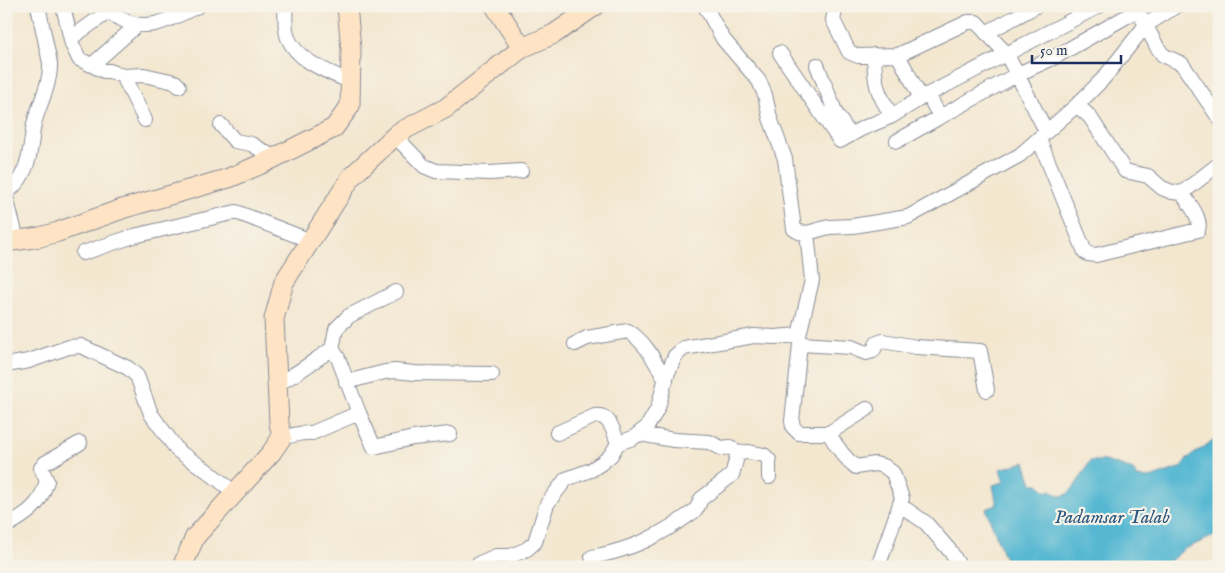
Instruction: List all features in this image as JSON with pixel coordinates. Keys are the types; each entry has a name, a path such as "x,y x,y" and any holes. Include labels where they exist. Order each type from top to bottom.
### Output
{"street":[{"path":"38,6 50,72 35,121 26,167 23,175 6,196 12,241 49,234 122,209 229,178 275,158 334,128 350,106 352,82 351,49 346,6"},
{"path":"63,6 71,38 79,59 123,76 144,75 175,82 179,86"},
{"path":"71,38 108,8 130,24 152,25 198,6"},
{"path":"286,6 287,36 295,49 326,71 352,82"},
{"path":"495,6 522,48"},
{"path":"182,567 195,537 271,453 282,437 279,423 274,319 284,282 352,176 395,136 446,108 522,48 554,34 595,6"},
{"path":"706,6 723,38 759,81 785,159 794,230 807,233 829,227 853,226 908,217 1020,155 1077,105 1103,79 1146,25 1176,6"},
{"path":"836,6 833,20 849,52 855,56 898,55 968,22 976,22 1006,53 1043,135 1085,252 1088,254 1096,255 1198,230 1200,225 1197,217 1182,194 1162,188 1148,176 1125,171 1090,117 1077,105"},
{"path":"986,33 1036,6"},
{"path":"780,52 839,140 843,140 850,134 892,116 1080,10 1099,6"},
{"path":"897,140 1016,75 1053,58 1137,8 1157,47 1163,55 1182,64 1219,118"},
{"path":"92,65 137,25"},
{"path":"874,55 874,80 876,88 892,116"},
{"path":"898,55 940,117"},
{"path":"817,65 836,114 850,134"},
{"path":"123,76 145,120"},
{"path":"221,125 235,141 251,144 275,158"},
{"path":"395,136 424,166 436,171 490,173 521,171"},
{"path":"1182,194 1219,164"},
{"path":"83,253 134,236 236,212 312,241"},
{"path":"807,233 812,280 800,339 792,427 799,433 829,433 867,409"},
{"path":"396,292 350,316 336,328 332,349 338,358 346,382 374,447 414,438 450,434"},
{"path":"575,344 587,338 628,331 640,340 650,353 666,381"},
{"path":"476,567 496,556 512,556 531,546 538,536 540,522 547,504 566,479 591,470 611,455 618,443 640,434 647,427 658,408 674,356 684,348 754,336 775,336 851,347 866,353 874,351 877,343 883,341 916,347 980,350 987,390"},
{"path":"6,366 69,347 82,346 128,368 137,376 151,414 178,451 234,492"},
{"path":"277,384 289,379 305,366 332,349"},
{"path":"346,382 395,371 415,374 492,374"},
{"path":"282,437 295,436 306,432 312,433 359,413"},
{"path":"557,433 595,416 602,415 606,418 618,443"},
{"path":"829,433 836,445 856,467 875,464 884,466 893,473 902,498 878,567"},
{"path":"640,434 674,440 709,442 721,448 730,447 738,453 749,452 767,456 770,462 769,477"},
{"path":"6,526 19,519 38,502 47,481 41,468 45,463 80,443"},
{"path":"592,556 636,546 665,532 694,512 701,499 732,476 738,453"},
{"path":"900,505 926,523 951,552 960,567"}],"water":[{"name":"Padamsar Talab","path":"1219,437 1219,534 1184,549 1169,562 1157,567 1008,567 986,509 997,505 993,485 1004,482 1000,469 1025,462 1032,484 1038,484 1047,492 1051,490 1062,496 1070,492 1074,487 1090,461 1105,461 1133,470 1137,477 1150,478 1182,467 1188,458"}]}
